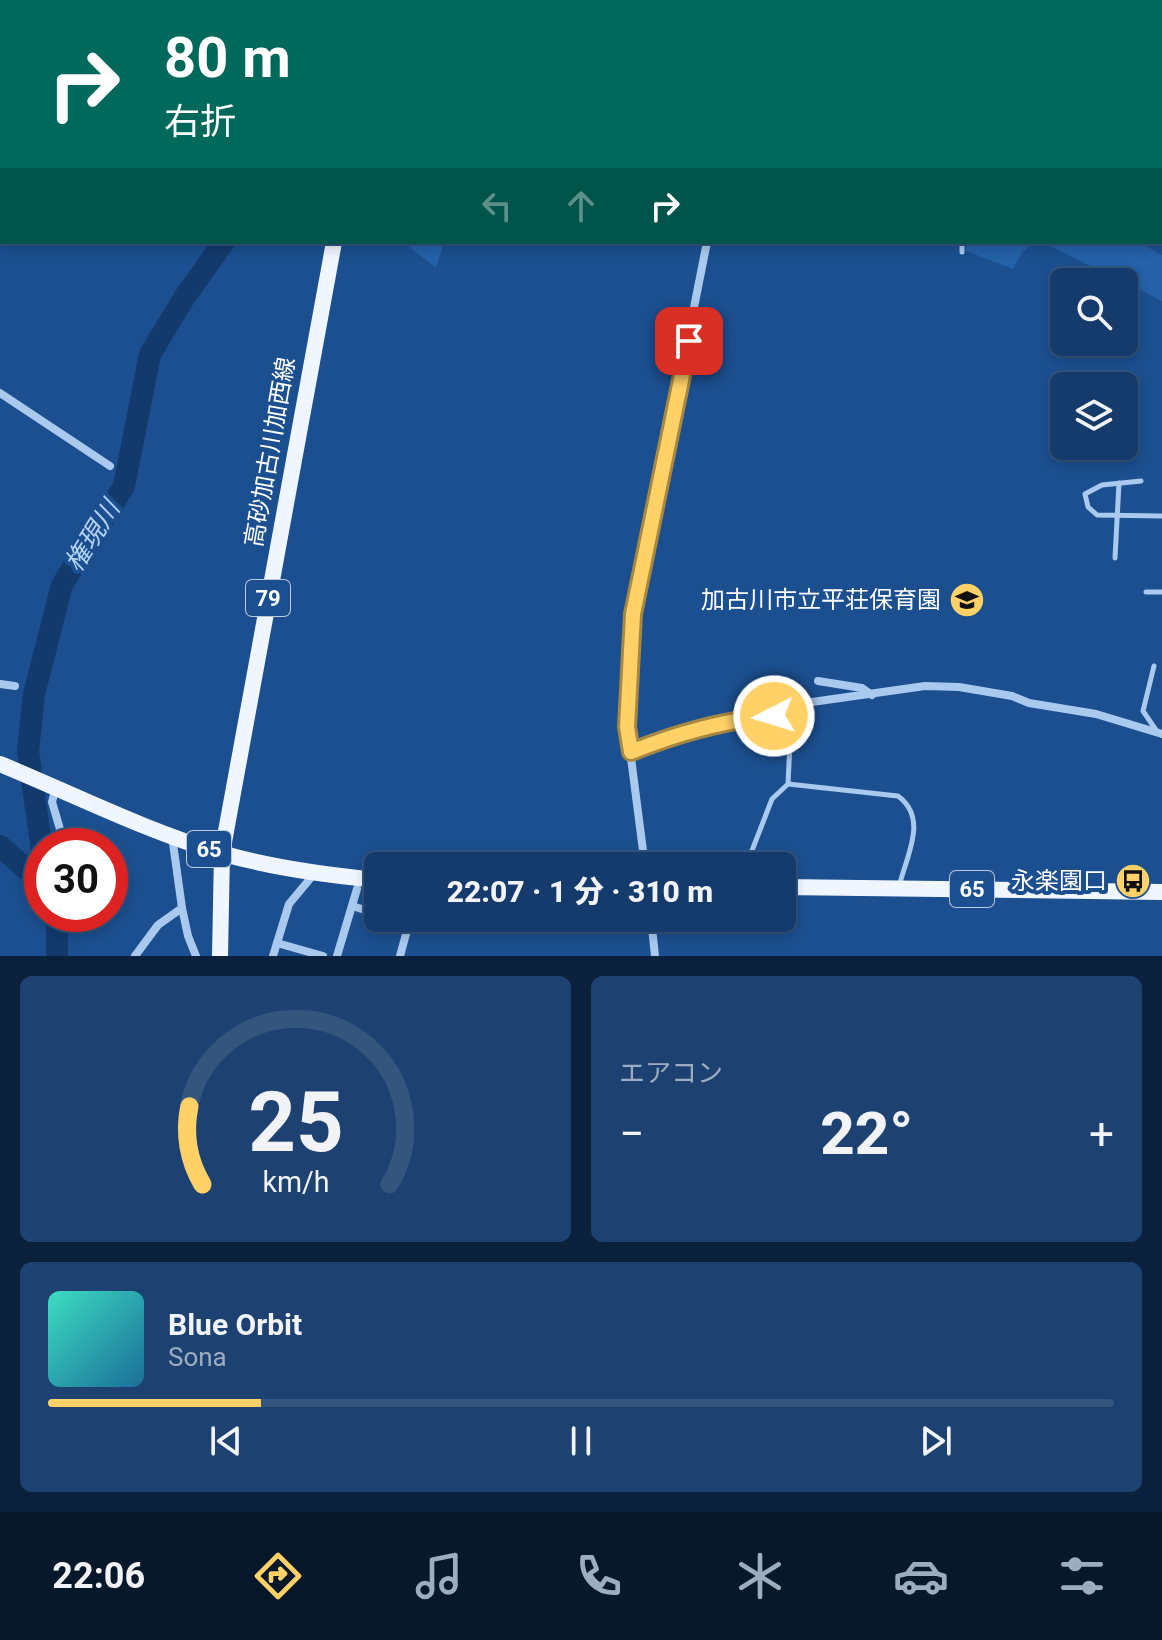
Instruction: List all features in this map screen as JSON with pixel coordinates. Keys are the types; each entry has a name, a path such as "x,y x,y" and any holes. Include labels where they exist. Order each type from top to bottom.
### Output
{"main road":[{"name":"高砂加古川加西線","path":"220,956 222,853 334,244"},
{"name":"65","path":"7,766 172,836 222,853 314,874 364,879"},
{"name":"65","path":"796,887 1162,892"}],"street":[{"path":"643,852 627,727 633,614 707,244"},
{"path":"0,393 110,466"},
{"path":"818,681 862,688 872,695"},
{"path":"0,684 15,686"},
{"path":"631,752 674,734 730,720 795,714 805,703 925,686 959,687 1012,696 1029,703 1096,714 1160,733"},
{"path":"53,785 52,802 60,828"},
{"path":"172,836 182,908 196,956"},
{"path":"273,956 289,904 314,874"},
{"path":"337,956 357,889"},
{"path":"352,906 364,910"},
{"path":"135,956 158,925 182,908"},
{"path":"400,956 407,932"},
{"path":"652,932 655,956"},
{"path":"277,943 323,956"}],"lane":[{"path":"962,244 962,252"},
{"path":"1141,481 1102,485 1085,494 1088,507 1097,515 1162,516"},
{"path":"1115,558 1119,483"},
{"path":"1146,592 1162,592"},
{"path":"1154,666 1143,711 1160,733"},
{"path":"751,852 772,799 788,784 790,742"},
{"path":"788,784 898,796 905,801 912,810 916,827 898,888"}],"shaded area":[{"path":"406,244 443,244 436,268"},
{"path":"966,244 1034,244 1023,251 1013,269 966,251"},
{"path":"1046,244 1143,244 1162,255 1162,301 1138,289 1138,268 1095,268"}],"waterway":[{"name":"権現川","path":"39,828 28,751 34,694 62,585 124,486 150,354 184,298 223,244"},
{"path":"0,846 24,867"},
{"path":"57,932 57,956"}],"place":[{"name":"加古川市立平荘保育園","path":"967,600"},
{"name":"永楽園口","path":"1133,881"}],"route":[{"path":"689,341 633,614 627,727 631,752 674,734 730,720 774,716"}]}
